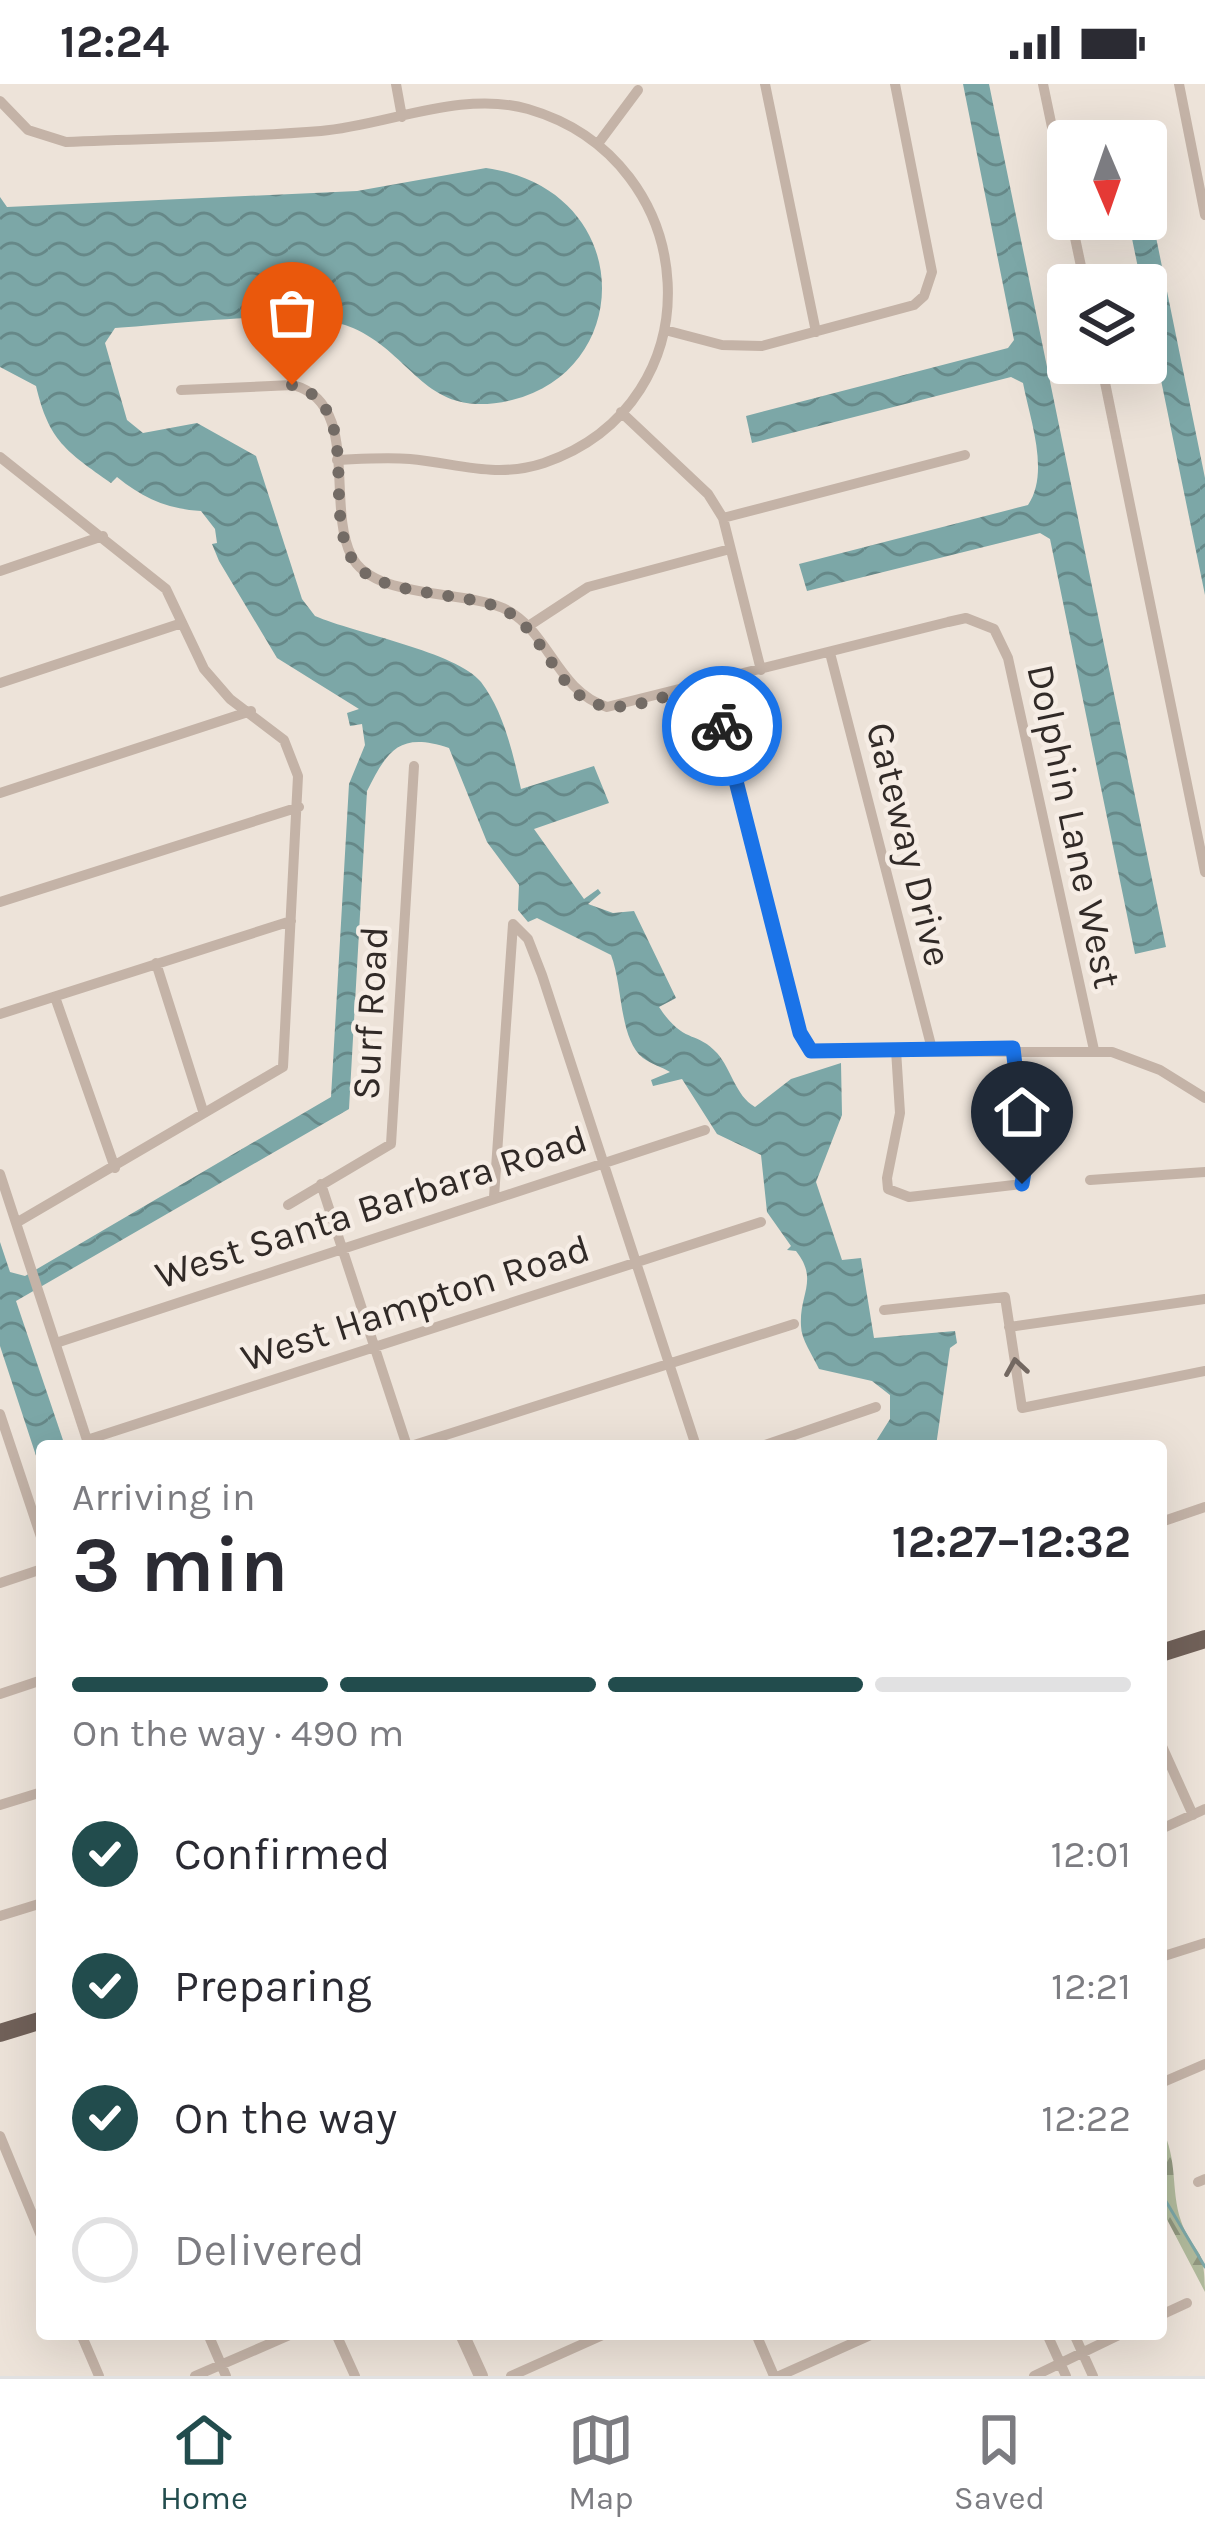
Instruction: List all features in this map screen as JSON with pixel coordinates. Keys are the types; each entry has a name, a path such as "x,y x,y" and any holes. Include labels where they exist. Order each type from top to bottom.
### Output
{"main road":[{"path":"1167,1652 1205,1639"},
{"path":"0,2033 36,2022"}],"street":[{"path":"396,84 402,117"},
{"path":"765,84 816,332"},
{"path":"665,330 738,346 816,332 914,305 930,285 932,272 895,84"},
{"path":"1043,84 1050,120"},
{"path":"1179,84 1205,215"},
{"path":"600,141 638,90"},
{"path":"0,101 28,130 66,142 325,130 495,104 543,114 600,141 633,176 658,228 668,271 665,330 621,412 572,450 518,469 488,472 414,460 337,460"},
{"path":"1105,384 1205,872"},
{"path":"181,391 292,385 310,389 329,411 348,550 365,574 480,600 530,626 588,586 730,549"},
{"path":"621,412 708,494 723,518 761,670"},
{"path":"723,518 965,454"},
{"path":"1,458 166,590 217,686 284,740 298,776 283,1066 16,1222"},
{"path":"0,571 103,536"},
{"name":"Dolphin Lane West","path":"530,626 566,680 590,701 622,705 966,618 994,629 1003,643 1094,1050"},
{"path":"0,682 182,622"},
{"name":"Gateway Drive","path":"830,653 932,1049"},
{"path":"711,682 800,1033 811,1051 1094,1050 1136,1060 1205,1098"},
{"path":"0,794 251,711"},
{"name":"Surf Road","path":"288,1205 391,1144 414,766"},
{"path":"0,902 298,807"},
{"path":"0,1014 291,921"},
{"path":"494,1197 513,924 528,939 536,958 695,1440"},
{"path":"156,963 203,1112"},
{"path":"55,997 115,1168"},
{"path":"896,1050 901,1113 888,1189 909,1197 998,1191 1022,1184 1026,1160 1013,1048"},
{"name":"West Santa Barbara Road","path":"56,1343 705,1130"},
{"path":"1090,1180 1205,1172"},
{"path":"0,1174 87,1440"},
{"path":"321,1184 407,1440"},
{"name":"West Hampton Road","path":"97,1440 761,1222"},
{"path":"884,1310 1005,1297 1022,1408 1205,1371"},
{"path":"1009,1327 1205,1299"},
{"path":"428,1440 794,1324"},
{"path":"780,1440 876,1407"},
{"path":"0,1414 36,1522"},
{"path":"0,1472 17,1466"},
{"path":"1167,1520 1205,1507"},
{"path":"0,1583 36,1571"},
{"path":"0,1694 36,1682"},
{"path":"1167,1755 1199,1812 1167,1826"},
{"path":"0,1805 36,1794"},
{"path":"0,1916 36,1905"},
{"path":"1167,1955 1205,1942"},
{"path":"1167,2080 1205,2064"},
{"path":"0,2136 36,2224"},
{"path":"1167,2312 1187,2303"},
{"path":"84,2340 99,2376"},
{"path":"211,2340 224,2370"},
{"path":"195,2376 224,2370 281,2340"},
{"path":"339,2340 355,2376"},
{"path":"465,2340 481,2376"},
{"path":"511,2376 592,2340"},
{"path":"759,2340 776,2376 859,2340"},
{"path":"1050,2340 1064,2370"},
{"path":"1077,2340 1093,2376"},
{"path":"1034,2376 1064,2370 1082,2352 1108,2340"}],"green space":[{"path":"1167,2143 1181,2221 1201,2257 1205,2292 1167,2219"}],"water":[{"path":"963,84 989,84 1166,947 1135,954 1050,539 1040,533 807,591 799,564 1028,505 1038,462 1023,383 1011,377 752,443 746,416 1008,348 1014,340"},
{"path":"486,168 535,183 570,209 593,242 602,280 598,319 582,354 553,382 512,400 483,404 440,394 374,340 331,322 271,318 115,328 105,343 127,420 143,433 197,423 256,456 302,599 315,616 428,652 469,671 496,706 521,789 594,766 609,803 534,829 584,899 598,889 601,893 588,904 613,913 634,911 676,998 659,1007 676,1027 717,1053 748,1102 755,1107 791,1079 841,1063 842,1115 816,1182 842,1260 861,1258 874,1338 955,1331 957,1343 950,1348 937,1440 877,1440 890,1419 890,1395 872,1381 819,1369 802,1331 806,1270 796,1251 787,1250 791,1246 767,1212 761,1155 717,1134 682,1079 653,1086 651,1080 670,1072 635,1049 625,1025 611,955 537,918 528,922 518,910 519,885 487,842 449,748 418,742 389,755 367,791 349,1109 16,1301 63,1440 36,1440 36,1456 0,1346 0,1242 10,1272 25,1276 331,1097 349,784 365,745 362,724 350,726 347,713 359,709 277,658 219,561 212,544 217,543 215,529 201,511 156,501 117,477 111,483 95,472 54,432 36,386 0,367 0,197 7,207 357,191"},
{"path":"1132,240 1157,240 1161,264 1137,264"},
{"path":"1167,291 1205,478 1205,595 1162,384 1167,384"}],"waterway":[{"path":"1167,2203 1205,2267"}],"way so far":[{"path":"292,385 310,389 329,411 348,550 365,574 378,581 504,609 530,626 566,680 590,701 622,705 711,682 722,726"}],"route":[{"path":"722,726 800,1033 811,1051 1013,1048 1014,1090 1026,1160 1022,1184"}]}
